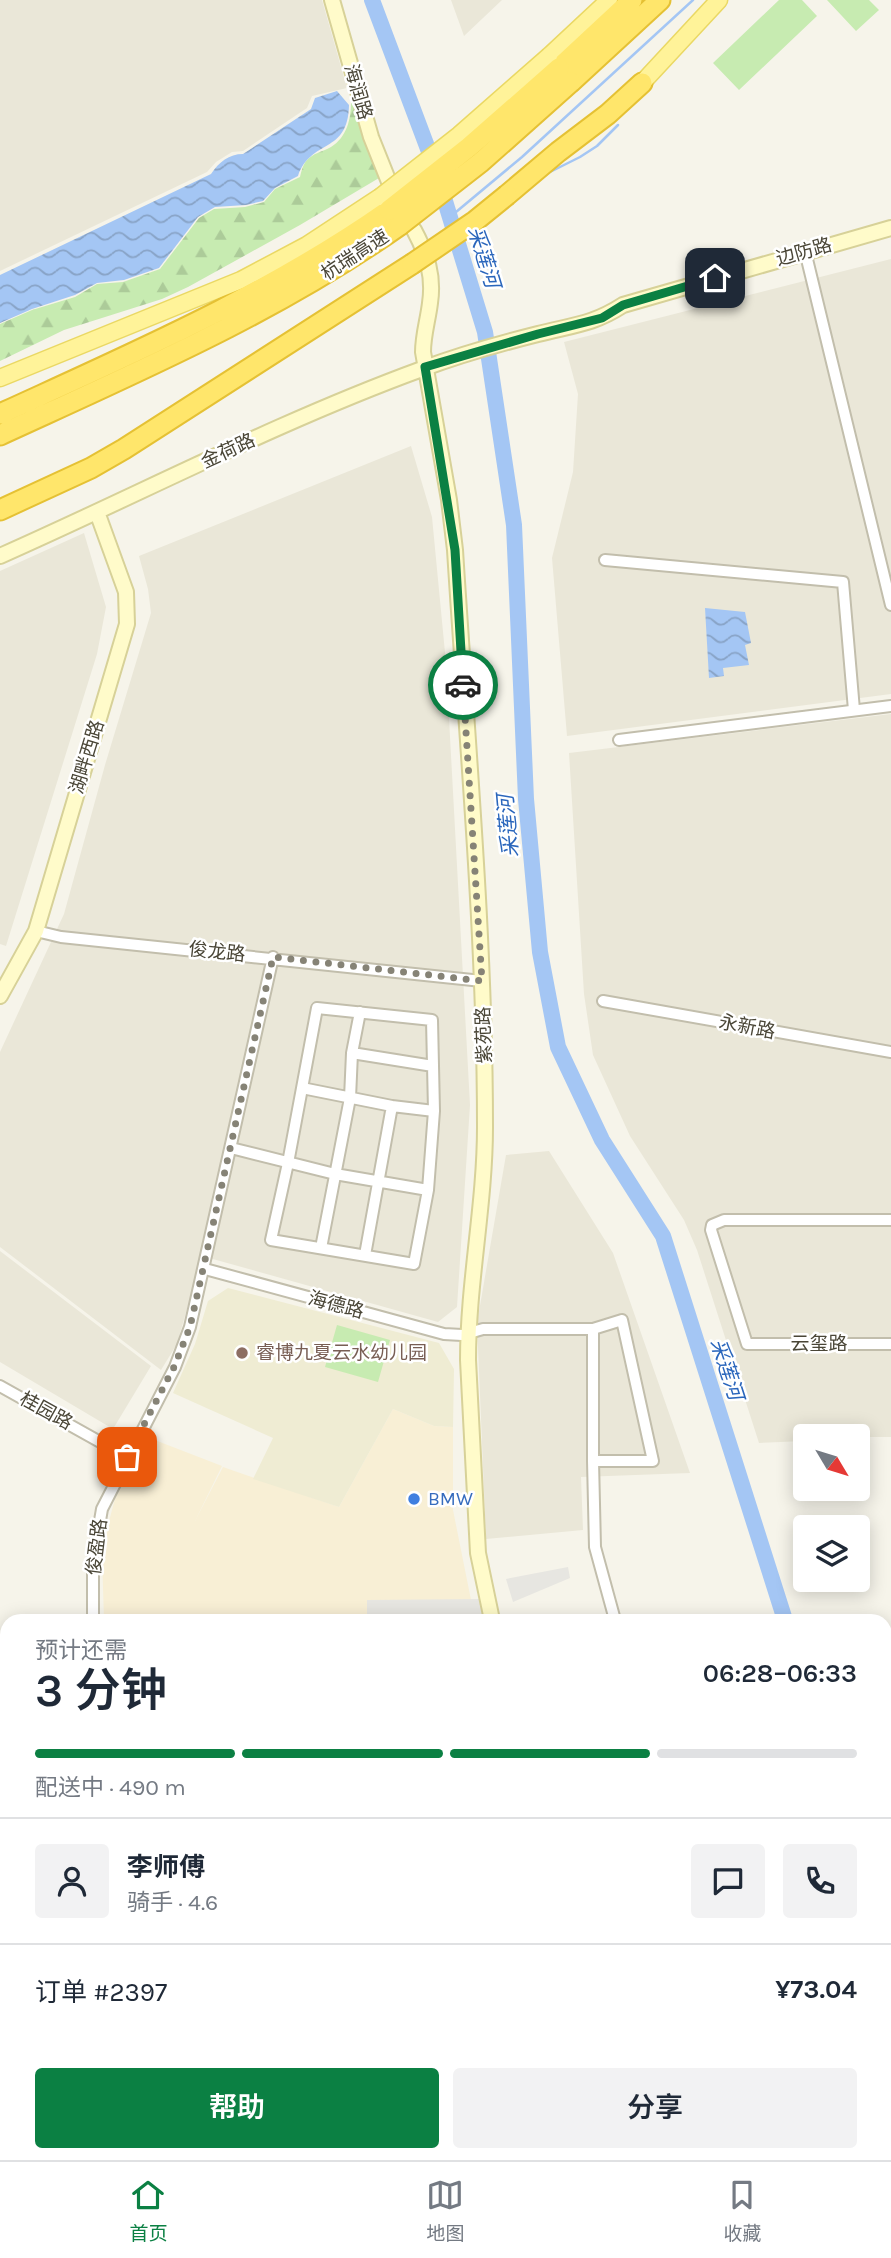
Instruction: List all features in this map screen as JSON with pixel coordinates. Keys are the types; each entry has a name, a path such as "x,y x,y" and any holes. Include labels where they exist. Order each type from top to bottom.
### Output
{"highway":[{"name":"杭瑞高速","path":"0,435 244,320 325,274 396,215 469,147 560,69 632,0"},
{"name":"杭瑞高速","path":"560,69 660,0"},
{"path":"0,509 91,468 124,449 412,264 475,221 608,114 642,83"},
{"name":"杭瑞高速","path":"0,414 257,291 396,215"}],"main road":[{"path":"560,69 609,0"},
{"path":"642,83 719,0"},
{"path":"0,379 241,280 307,245 396,215"}],"street":[{"name":"海润路","path":"332,0 371,136 389,182"},
{"path":"396,215 428,261 432,282 423,332 422,352 425,367"},
{"name":"边防路","path":"459,358 602,318 623,305 891,228"},
{"path":"806,251 891,604"},
{"name":"金荷路","path":"0,556 363,391 425,367 459,358"},
{"name":"紫苑路","path":"425,367 455,550 482,981 485,1132 481,1207 468,1332 478,1553 491,1614"},
{"name":"湖畔西路","path":"0,996 36,931 127,624 126,592 97,512"},
{"path":"605,560 843,582 854,710"},
{"path":"619,740 891,706"},
{"name":"俊龙路","path":"36,931 61,937 273,957 482,981"},
{"name":"俊盈路","path":"93,1614 93,1561 99,1521 110,1490 184,1346 205,1269 273,957"},
{"name":"永新路","path":"603,1001 891,1052"},
{"path":"317,1007 432,1020 433,1066 428,1190 414,1264 271,1240 317,1007"},
{"path":"321,1248 350,1098 352,1053 360,1012"},
{"path":"352,1053 433,1066"},
{"path":"302,1088 392,1106 433,1111"},
{"path":"365,1255 392,1106"},
{"path":"232,1148 335,1174 428,1190"},
{"name":"云玺路","path":"891,1220 724,1220 712,1225 720,1262 747,1344 891,1344"},
{"name":"海德路","path":"205,1269 444,1334 462,1335 483,1329 593,1329 622,1320 653,1461 593,1461"},
{"path":"593,1329 595,1547 613,1614"},
{"name":"桂园路","path":"0,1386 127,1457"}],"shaded area":[{"path":"0,0 322,0 347,88 312,96 307,108 243,151 232,152 216,162 207,172 0,271"},
{"path":"451,0 502,0 464,36"},
{"path":"891,259 891,694 567,736 552,558 573,472 578,394 564,342"},
{"path":"411,446 432,517 446,663 470,1105 457,1307 438,1322 202,1256 177,1344 161,1370 0,1247 0,1052 64,914 151,613 139,556"},
{"path":"84,533 106,607 97,654 6,946 0,944 0,571"},
{"path":"891,714 891,1437 870,1437 870,1424 793,1424 793,1442 759,1443 697,1250 684,1220 630,1136 593,1055 584,994 569,753"},
{"path":"549,1151 613,1253 690,1473 581,1477 583,1530 486,1539 477,1323 506,1155"},
{"path":"0,1251 151,1366 113,1429 0,1362"},
{"path":"228,1288 439,1343 454,1369 453,1427 434,1426 393,1409 339,1507 253,1479 273,1438 173,1393 195,1344 208,1301"},
{"path":"393,1409 434,1426 453,1427 453,1510 474,1614 104,1614 102,1555 106,1532 115,1499 147,1437 222,1466 195,1521 223,1467 339,1507"},
{"path":"568,1567 570,1578 513,1602 506,1579"},
{"path":"481,1599 483,1614 367,1614 367,1600"}],"green space":[{"path":"779,0 802,0 817,16 739,90 713,63"},
{"path":"827,0 869,0 879,10 856,31"},
{"path":"351,102 359,117 379,178 188,287 162,299 64,330 0,361 0,324 32,310 75,297 97,284 123,282 160,269 199,218 214,209 245,207 264,202 275,189 300,177 309,158 331,147 341,138 349,121"},
{"path":"337,1325 390,1340 378,1382 325,1367"}],"water":[{"path":"337,91 349,105 342,132 311,156 298,176 275,188 263,201 215,207 198,217 159,268 124,280 97,283 75,295 0,323 0,275 211,174 225,160 233,155 243,154 311,109 315,98"},
{"path":"705,608 745,612 751,643 745,645 749,665 723,668 724,676 709,678"}],"waterway":[{"name":"采莲河","path":"372,0 434,165 485,332 514,525 526,799 540,952 558,1047 602,1140 663,1236 783,1614"},
{"path":"450,217 522,157 693,0"},
{"path":"546,174 597,146 618,125"}],"way so far":[{"path":"127,1457 184,1346 197,1304 273,957 482,981 463,685"}],"place":[{"name":"睿博九夏云水幼儿园","path":"242,1353"},
{"name":"BMW","path":"414,1499"}],"route":[{"path":"463,685 455,550 449,500 425,367 602,318 623,305 715,278"}]}
